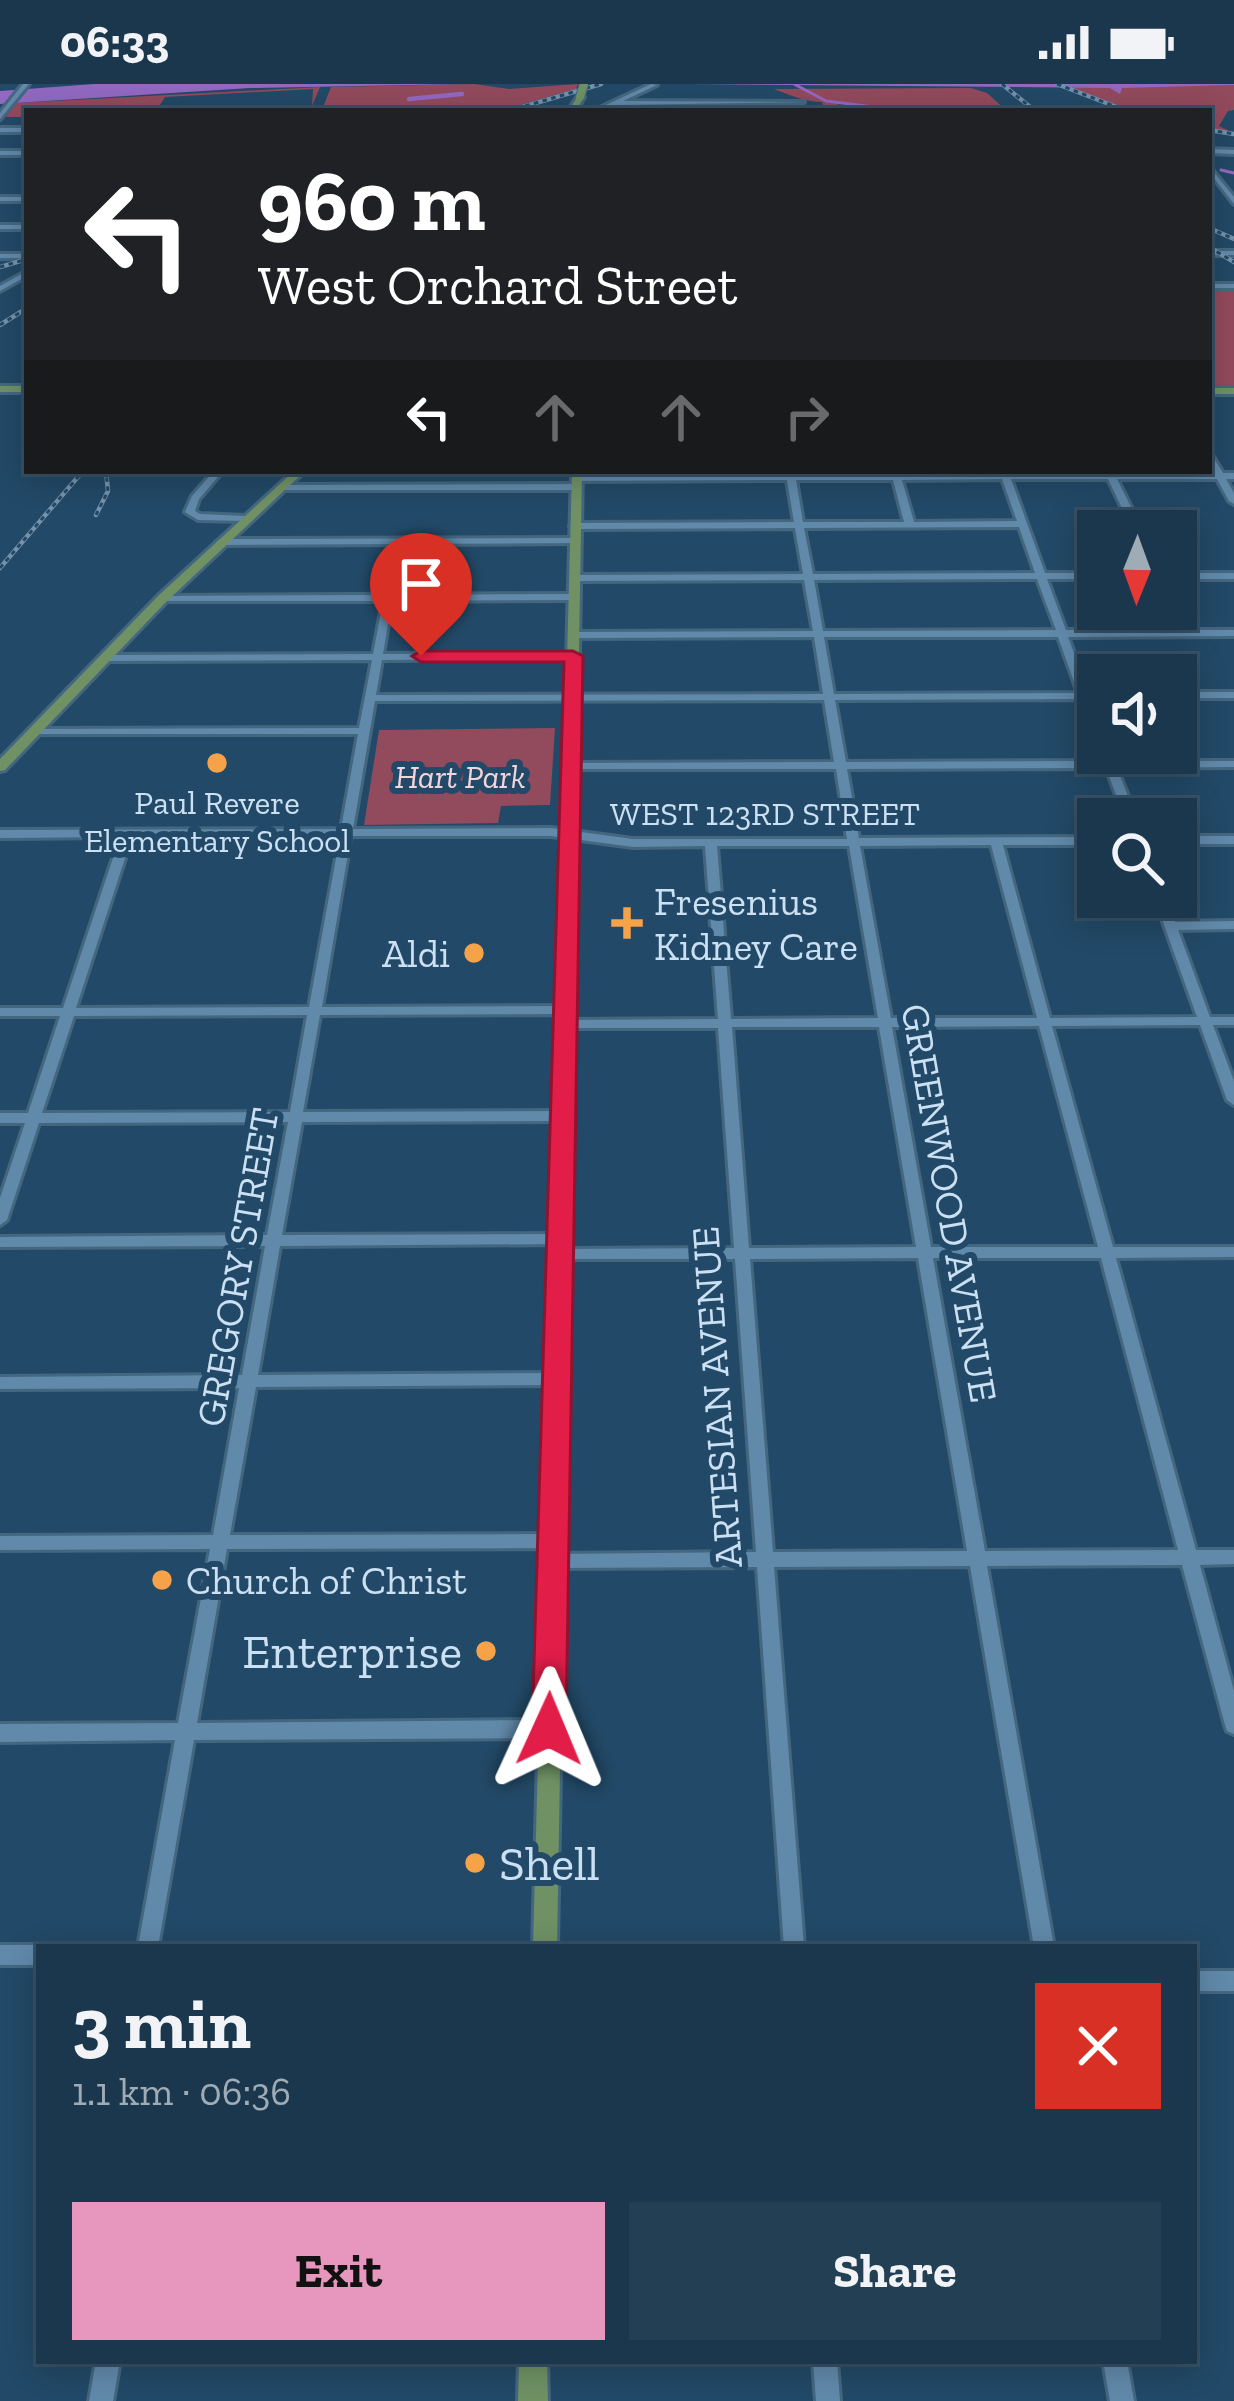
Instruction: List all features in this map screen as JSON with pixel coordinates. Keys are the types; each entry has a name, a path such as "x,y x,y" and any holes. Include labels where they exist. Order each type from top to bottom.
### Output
{"main road":[{"path":"577,105 584,84"},
{"path":"0,767 162,599 297,474"},
{"path":"545,1944 576,479"},
{"path":"532,2401 533,2364"}],"street":[{"path":"602,108 653,85"},
{"path":"0,117 24,86"},
{"path":"790,93 802,107"},
{"path":"319,108 324,94"},
{"path":"613,103 802,107"},
{"path":"1212,174 1233,199"},
{"path":"1212,462 1234,501"},
{"path":"216,474 195,498 190,512 198,517 245,519"},
{"path":"281,488 687,474 1234,476"},
{"name":"GREENWOOD AVENUE","path":"790,474 1043,1944"},
{"path":"896,474 910,525"},
{"path":"1004,474 1077,666"},
{"path":"1111,474 1128,510"},
{"path":"575,526 1022,524"},
{"path":"220,542 575,541"},
{"path":"575,578 1077,576"},
{"path":"1197,576 1234,576"},
{"path":"162,599 574,597"},
{"name":"GREGORY STREET","path":"149,1944 388,598"},
{"path":"574,635 1234,632"},
{"path":"108,658 573,656"},
{"path":"1197,695 1234,695"},
{"path":"371,698 1077,696"},
{"path":"37,731 366,731"},
{"path":"570,766 1077,760"},
{"path":"1197,763 1234,764"},
{"path":"0,1220 127,833"},
{"name":"WEST 123RD STREET","path":"0,834 567,835 633,843 1077,841"},
{"path":"1197,841 1234,840"},
{"path":"995,841 1234,1726"},
{"name":"ARTESIAN AVENUE","path":"710,842 794,1944"},
{"path":"1167,918 1234,1100"},
{"path":"1170,926 1234,925"},
{"path":"0,1012 317,1011 724,1023 1234,1021"},
{"path":"0,1118 562,1116"},
{"path":"0,1242 276,1240 742,1253 1234,1252"},
{"path":"0,1383 558,1379"},
{"path":"0,1543 221,1542 764,1560 1234,1557"},
{"path":"0,1732 549,1729"},
{"path":"0,1955 36,1955"},
{"path":"1197,1981 1234,1981"},
{"path":"101,2401 107,2364"},
{"path":"825,2364 828,2401"},
{"path":"1116,2364 1122,2401"}],"green space":[{"path":"474,84 509,89 578,84 576,89 510,108 323,107 331,87"},
{"path":"1234,85 1234,110 1228,111 1219,126 1234,133 1212,129 1212,108 1125,108 1069,87"},
{"path":"320,87 312,106 313,89 165,97 158,108 24,108 24,117 6,117 16,103"},
{"path":"971,88 987,93 1004,108 876,108 841,103 824,108 822,102 774,89"},
{"path":"1212,289 1234,289 1234,387 1212,387"},
{"name":"Hart Park","path":"555,728 550,805 501,806 498,823 364,825 379,730"}],"shaded area":[{"path":"94,84 467,84 250,88 0,104 0,91"},
{"path":"692,84 1234,85 1122,88 1120,94 1110,88"}],"waterway":[{"path":"794,84 826,101 882,108"},
{"path":"409,99 462,94"},
{"path":"1221,170 1234,173"}],"railway":[{"path":"518,108 601,84"},
{"path":"1002,84 1031,108"},
{"path":"1057,84 1119,108"},
{"path":"1212,130 1234,134"},
{"path":"1212,229 1234,239"},
{"path":"1212,249 1234,262"},
{"path":"0,267 24,260"},
{"path":"0,325 24,310"},
{"path":"0,568 80,474"},
{"path":"96,515 108,491 106,474"}],"place":[{"name":"Paul Revere Elementary School","path":"217,763"},
{"name":"Fresenius Kidney Care","path":"627,923"},
{"name":"Aldi","path":"474,953"},
{"name":"Church of Christ","path":"162,1580"},
{"name":"Enterprise","path":"486,1651"},
{"name":"Shell","path":"475,1863"}],"route":[{"path":"421,656 573,656 549,1729"}]}
